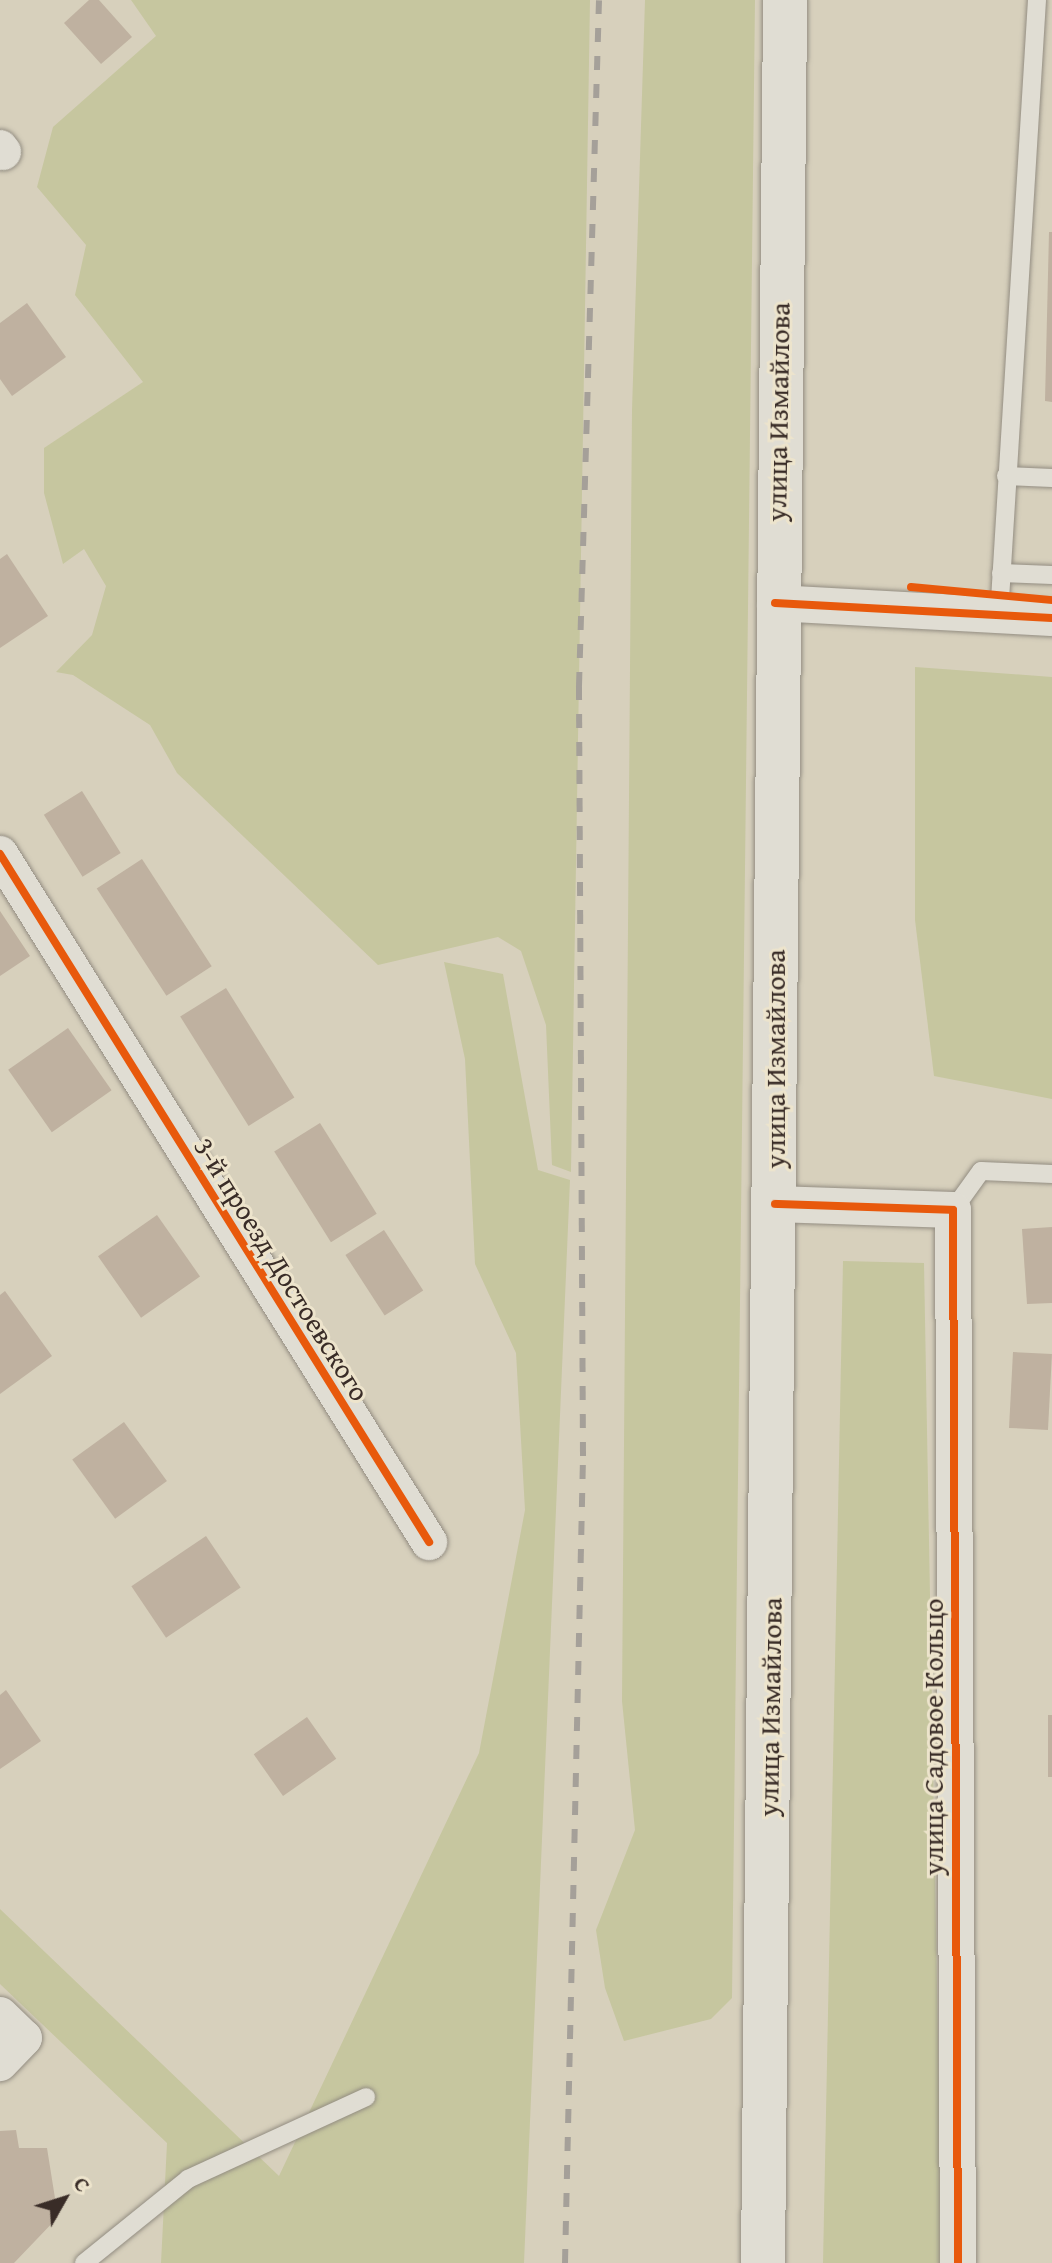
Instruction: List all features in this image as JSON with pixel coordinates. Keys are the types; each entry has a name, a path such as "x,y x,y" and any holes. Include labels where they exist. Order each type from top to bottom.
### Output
{"main road":[{"name":"улица Измайлова","path":"763,2263 775,1204 775,603 785,0"}],"street":[{"path":"775,603 1052,618"},
{"name":"3-й проезд Достоевского","path":"0,854 429,1542"},
{"path":"775,1204 953,1210"},
{"name":"улица Садовое Кольцо","path":"953,1210 958,2263"},
{"path":"0,2015 24,2038 0,2063"}],"lane":[{"path":"999,616 1006,476 1043,79 1037,0"},
{"path":"1006,476 1052,478"},
{"path":"1001,573 1052,575"},
{"path":"953,1210 981,1171 1052,1174"},
{"path":"84,2263 188,2179 366,2097"}],"green space":[{"path":"131,0 590,0 571,1172 552,1165 546,1025 521,951 498,937 378,965 177,773 150,725 73,675 56,672 92,635 106,586 84,549 63,564 44,493 44,448 143,382 75,295 86,245 37,187 53,127 156,36"},
{"path":"645,0 755,0 732,1998 711,2019 624,2041 605,1988 596,1930 635,1830 622,1701 632,410"},
{"path":"915,667 1052,677 1052,1099 934,1076 915,920"},
{"path":"444,962 503,974 538,1170 570,1180 524,2263 161,2263 167,2143 0,1984 0,1909 279,2176 479,1753 525,1510 516,1353 475,1264 465,1059"},
{"path":"843,1261 924,1263 942,2263 823,2263"}],"building":[{"path":"89,0 99,0 132,37 101,64 64,23"},
{"path":"1049,232 1052,232 1052,402 1045,401"},
{"path":"27,303 66,357 12,396 0,379 0,323"},
{"path":"7,554 48,616 0,648 0,559"},
{"path":"82,791 121,853 83,877 44,815"},
{"path":"142,859 212,966 166,996 97,888"},
{"path":"0,911 30,956 0,976"},
{"path":"226,988 294,1097 249,1126 180,1017"},
{"path":"68,1028 112,1090 52,1132 8,1070"},
{"path":"320,1123 377,1214 331,1242 274,1152"},
{"path":"157,1215 200,1276 141,1318 98,1256"},
{"path":"1052,1227 1052,1303 1027,1304 1022,1229"},
{"path":"384,1230 423,1290 385,1315 345,1255"},
{"path":"5,1291 52,1356 0,1394 0,1295"},
{"path":"1013,1352 1052,1354 1048,1430 1009,1428"},
{"path":"124,1422 167,1481 115,1519 72,1460"},
{"path":"206,1536 241,1587 166,1638 131,1586"},
{"path":"6,1690 41,1741 0,1769 0,1695"},
{"path":"1048,1715 1052,1715 1052,1777 1048,1777"},
{"path":"307,1717 336,1759 283,1796 254,1754"},
{"path":"16,2130 19,2148 47,2148 58,2217 14,2263 0,2263 0,2131"}],"railway":[{"path":"565,2263 583,1456 579,686 599,0"}],"cycle path":[{"path":"911,587 1052,600"},
{"path":"775,603 1052,618"},
{"path":"0,854 429,1542"},
{"path":"775,1204 953,1210 958,2263"}]}
